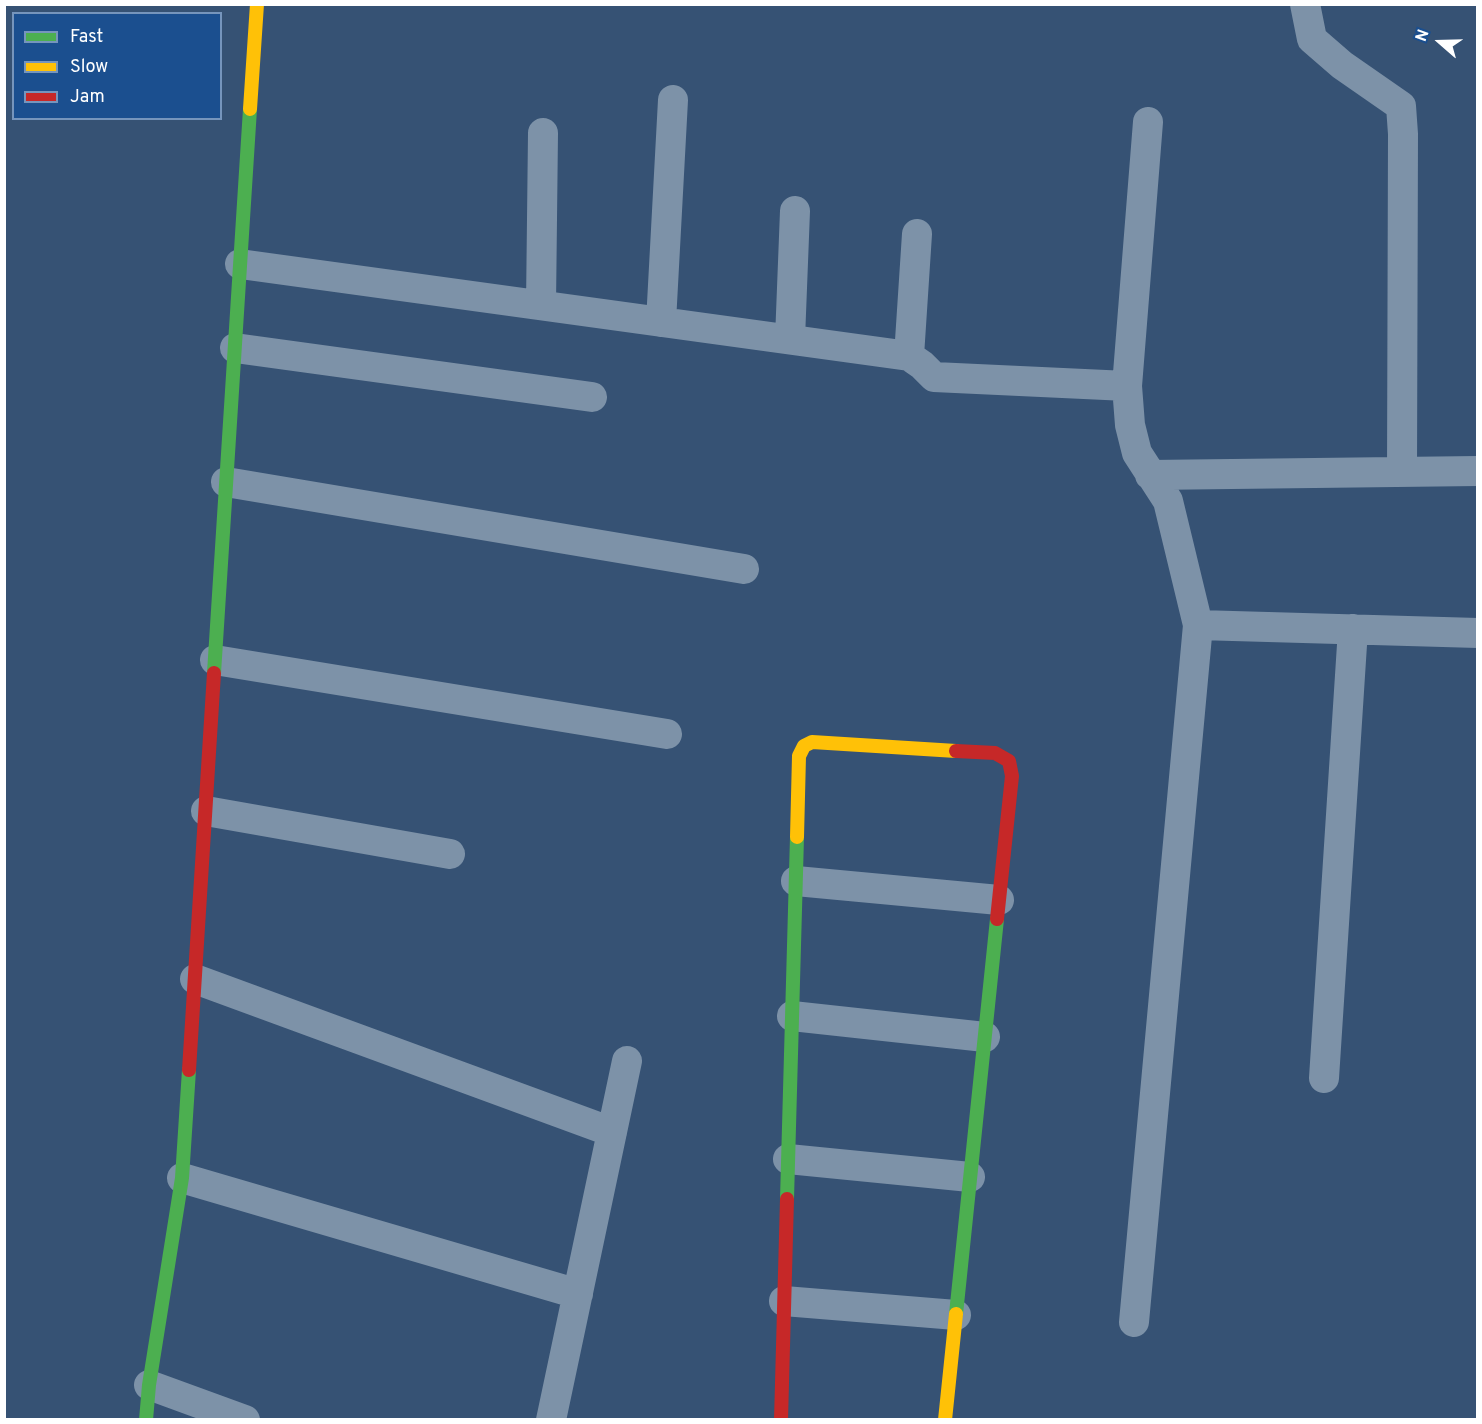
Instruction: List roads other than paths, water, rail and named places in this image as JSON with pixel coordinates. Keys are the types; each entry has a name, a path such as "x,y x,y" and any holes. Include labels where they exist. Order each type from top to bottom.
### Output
{"street":[{"path":"146,1419 149,1385 182,1178 257,4"},
{"path":"1305,4 1312,39 1342,65 1401,106 1403,134 1402,472"},
{"path":"661,322 672,100"},
{"path":"1134,1322 1198,625 1168,501 1137,453 1130,425 1127,386 1148,122"},
{"path":"541,305 543,133"},
{"path":"790,339 795,211"},
{"path":"909,356 918,234"},
{"path":"240,264 909,356 922,364 934,377 1127,386"},
{"path":"235,348 592,397"},
{"path":"1150,475 1478,471"},
{"path":"226,482 744,568"},
{"path":"1198,625 1478,633"},
{"path":"1324,1078 1353,629"},
{"path":"215,660 667,734"},
{"path":"781,1419 799,756 804,746 812,742 995,753 1009,761 1012,776 945,1419"},
{"path":"206,811 450,854"},
{"path":"796,881 999,900"},
{"path":"195,979 612,1132"},
{"path":"792,1016 985,1037"},
{"path":"551,1419 627,1061"},
{"path":"788,1159 970,1177"},
{"path":"182,1178 578,1294"},
{"path":"784,1301 956,1315"},
{"path":"149,1385 245,1419"}]}
